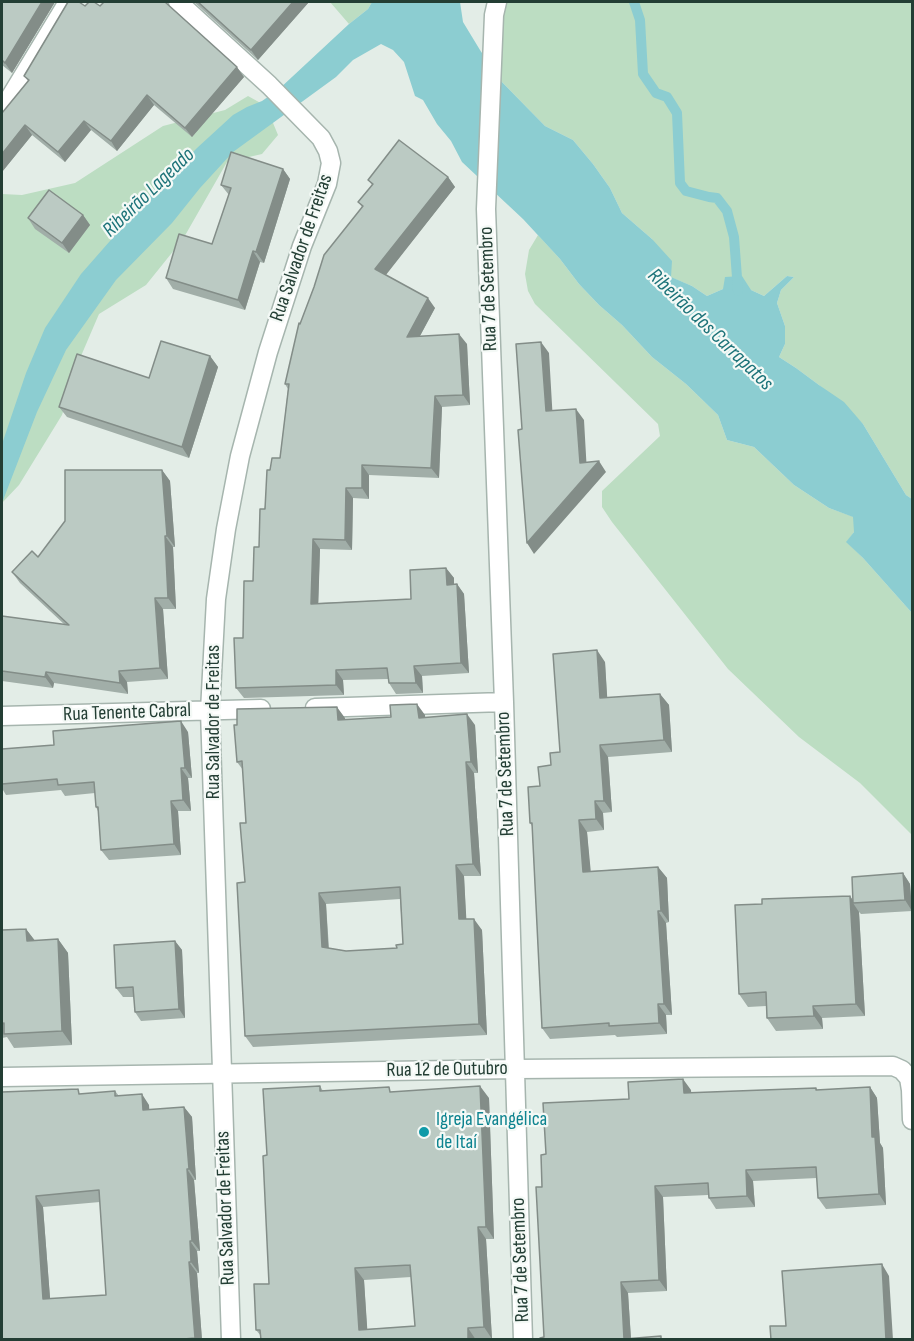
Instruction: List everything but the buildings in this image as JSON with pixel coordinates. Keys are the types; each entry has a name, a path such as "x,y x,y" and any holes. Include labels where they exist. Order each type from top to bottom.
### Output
{"street":[{"path":"2,103 8,101 68,2"},
{"name":"Rua Salvador de Freitas","path":"178,2 269,85 321,138 331,163 327,184 302,246 267,352 240,456 216,598 210,711 231,1340"},
{"name":"Rua 7 de Setembro","path":"496,2 486,209 524,1340"},
{"path":"304,708 504,702"},
{"name":"Rua Tenente Cabral","path":"2,716 280,709"},
{"name":"Rua 12 de Outubro","path":"2,1077 893,1066 902,1070 909,1078 912,1120"}],"green space":[{"path":"330,2 372,2 368,9 349,24"},
{"path":"504,2 912,2 912,499 906,495 863,424 819,385 779,357 785,344 785,326 777,303 781,290 794,277 787,276 764,296 751,290 723,289 707,296 692,286 670,277 652,239 622,213 610,188 573,140 545,126 499,79"},
{"path":"248,96 266,106 278,135 262,154 227,162 183,239 146,285 99,314 78,363 62,415 19,485 2,503 2,194 22,195 75,183 163,126 225,110"},
{"path":"538,235 599,305 622,325 652,357 686,384 718,415 727,440 754,447 794,485 829,508 854,517 854,532 847,542 912,613 912,835 860,783 799,737 728,669 602,507 602,491 660,436 658,424 535,304 528,291 525,274 529,250"}],"water":[{"name":"Ribeirão dos Carrapatos","path":"372,2 460,2 463,22 499,79 545,126 573,140 610,188 622,213 652,239 672,261 671,277 692,286 707,296 723,289 725,277 742,276 751,290 764,296 787,276 794,277 781,290 777,303 785,326 785,344 779,357 844,402 863,424 906,495 912,499 912,613 846,542 854,532 853,517 829,508 794,485 754,447 727,440 718,415 686,384 652,357 622,325 599,305 523,219 462,162 451,141 437,124 423,100 415,96 404,62 393,50 381,44 353,60 336,77 233,152 172,223 116,280 66,350 37,412 2,503 2,444 26,373 45,328 81,274 153,192 197,148 233,115 262,101 278,90 368,9"}],"waterway":[{"path":"634,2 640,20 643,74 656,93 667,97 677,113 680,183 686,191 717,198 727,211 734,237 738,291"}],"place":[{"name":"Igreja Evangélica de Itaí","path":"424,1132"}],"water label":[{"name":"Ribeirão Lageado","path":"149,193"}]}
